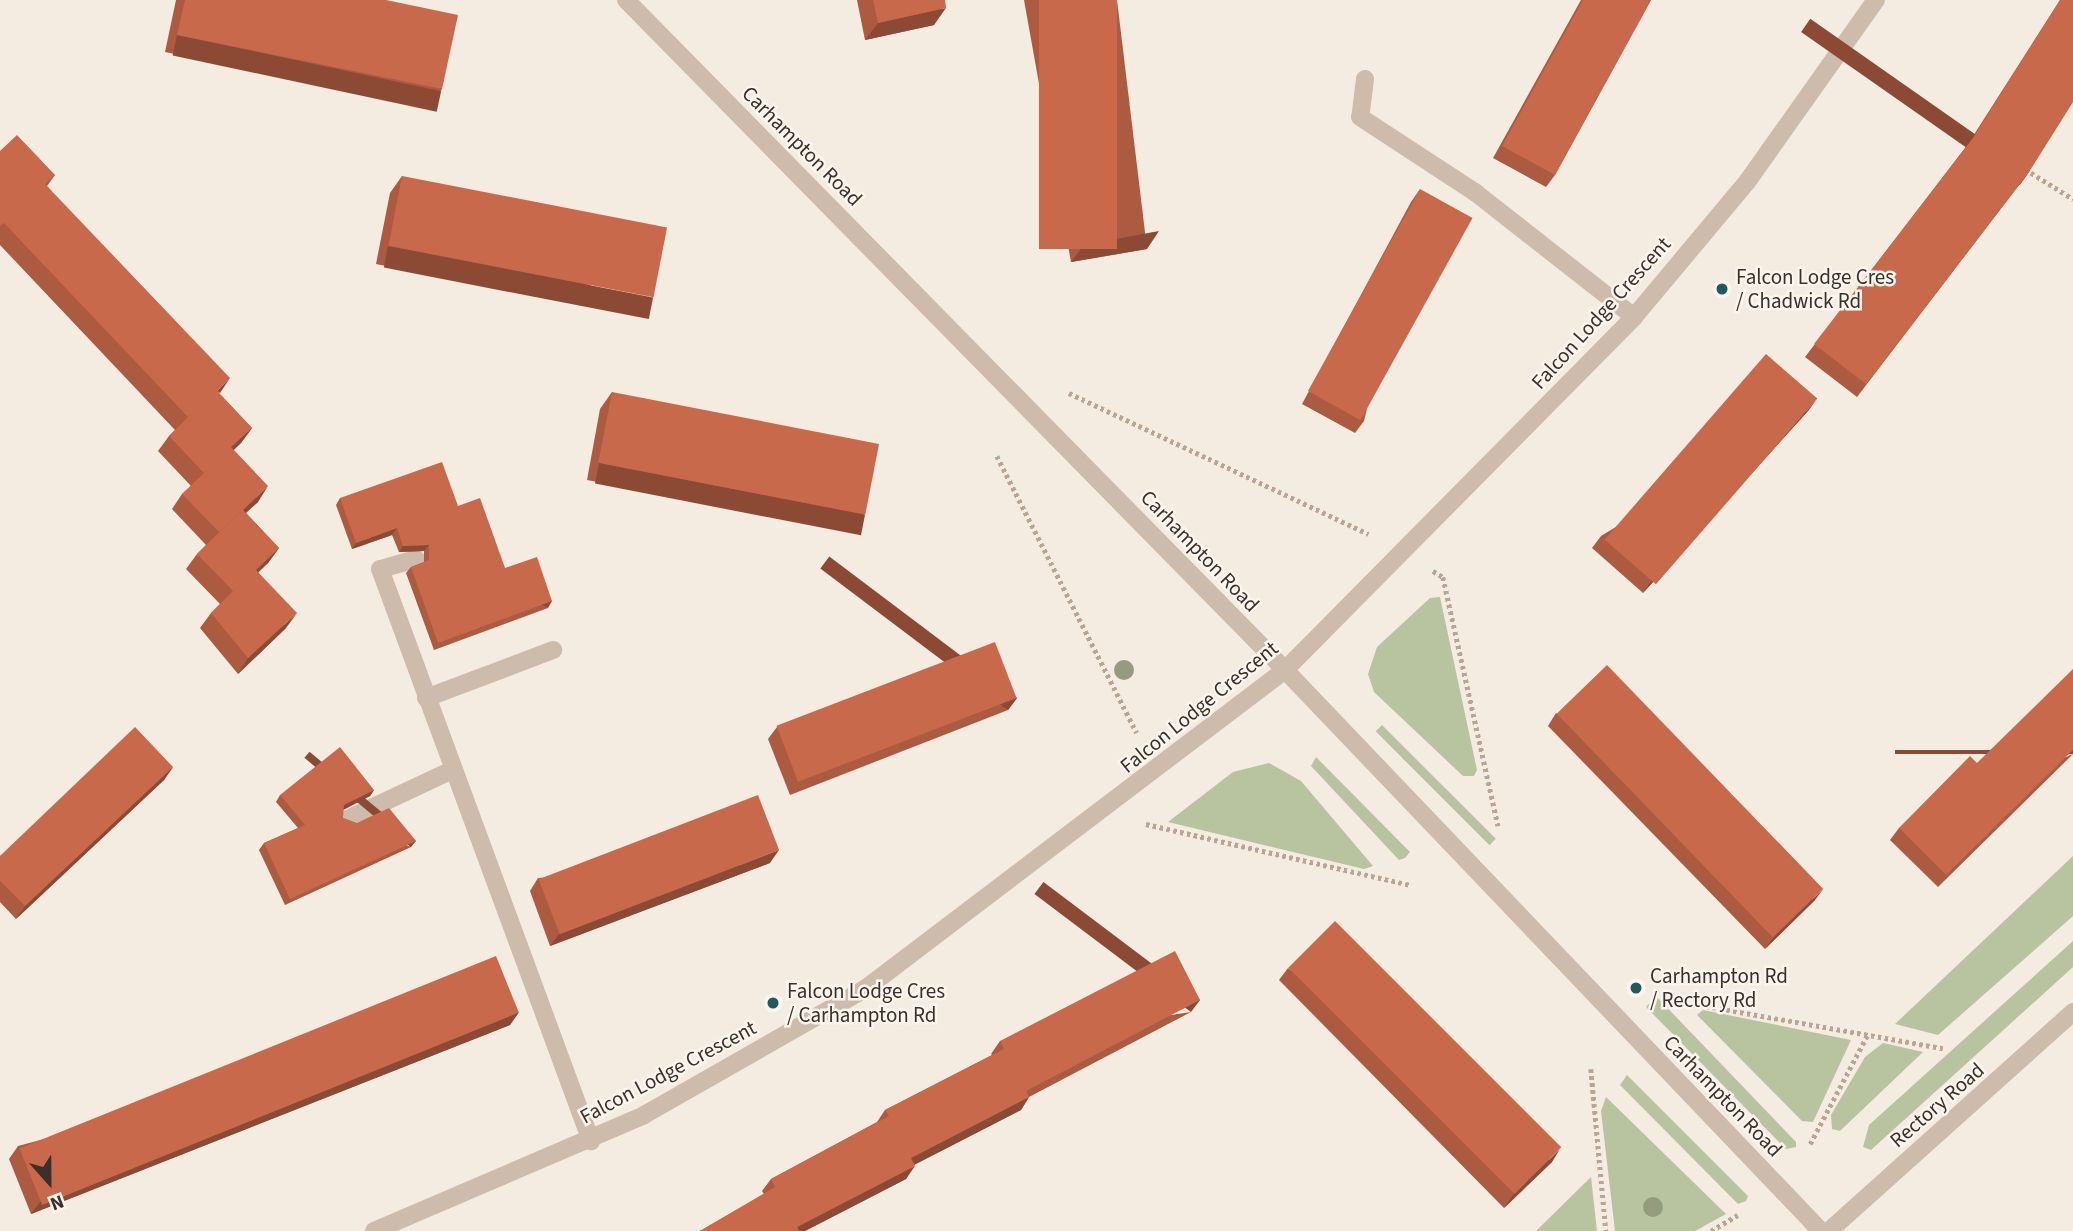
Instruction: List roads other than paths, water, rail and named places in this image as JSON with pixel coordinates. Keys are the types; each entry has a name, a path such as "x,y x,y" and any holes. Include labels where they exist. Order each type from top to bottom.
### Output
{"street":[{"name":"Carhampton Road","path":"626,0 1285,670 1821,1231"},
{"name":"Falcon Lodge Crescent","path":"374,1231 591,1141 865,989 1285,670 1634,317 1748,181 1876,0"},
{"path":"1364,79 1360,117 1476,193 1634,317"},
{"path":"416,559 380,569 591,1141"},
{"path":"426,698 553,650"},
{"path":"348,819 453,770"},
{"name":"Rectory Road","path":"1829,1231 2073,1012"}],"place":[{"name":"Falcon Lodge Cres / Chadwick Rd","path":"1722,289"},
{"name":"Carhampton Rd / Rectory Rd","path":"1636,988"},
{"name":"Falcon Lodge Cres / Carhampton Rd","path":"773,1003"}]}
